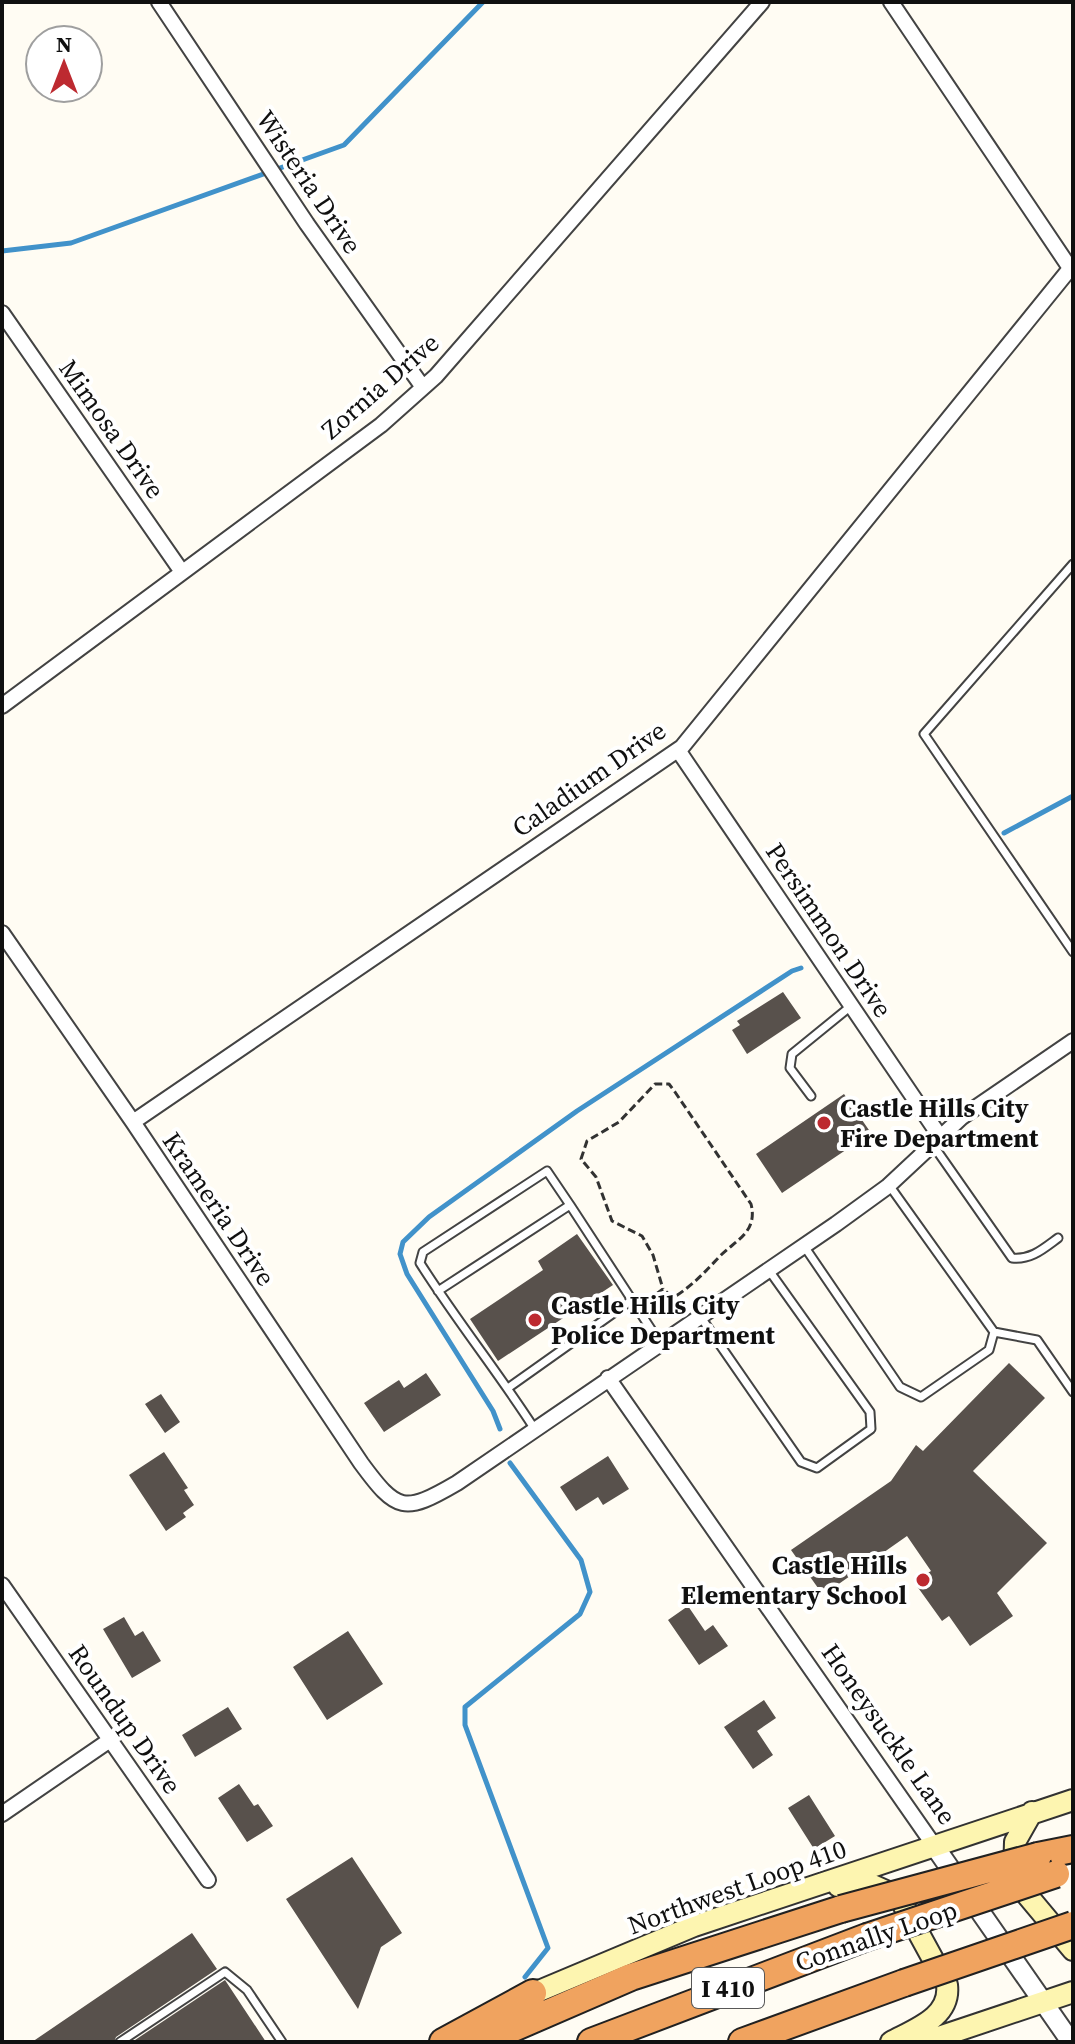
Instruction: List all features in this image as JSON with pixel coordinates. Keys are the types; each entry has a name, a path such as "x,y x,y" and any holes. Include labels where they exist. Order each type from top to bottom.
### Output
{"highway":[{"path":"481,2042 631,1977 841,1909 1056,1866 1073,1849"},
{"name":"Connally Loop","path":"591,2042 1056,1866"},
{"name":"Connally Loop","path":"742,2042 1073,1925"},
{"path":"971,1959 1073,1941"},
{"path":"443,2042 533,1993"}],"main road":[{"name":"Northwest Loop 410","path":"425,2042 694,1926 923,1851 933,1844 1073,1800"},
{"path":"1032,1812 1015,1842 1014,1873 1027,1895 1073,1950"},
{"path":"809,1888 870,1884 899,1897 947,1985 949,1995 944,2007 929,2021 891,2042"},
{"path":"924,2042 1073,1992"}],"street":[{"name":"Wisteria Drive","path":"159,2 285,192 422,386"},
{"name":"Zornia Drive","path":"2,706 381,425 436,376 762,2"},
{"path":"891,2 1072,266"},
{"name":"Caladium Drive","path":"133,1122 678,750 1072,266"},
{"name":"Mimosa Drive","path":"2,313 182,572"},
{"name":"Persimmon Drive","path":"678,750 852,1006 937,1141"},
{"name":"Krameria Drive","path":"2,933 384,1494 402,1505 425,1502 534,1428"},
{"path":"534,1428 889,1185 962,1117 1073,1041"},
{"name":"Honeysuckle Lane","path":"608,1378 1071,2042"},
{"name":"Roundup Drive","path":"2,1585 208,1880"},
{"path":"2,1814 110,1740"}],"lane":[{"path":"1073,564 924,734 1073,952"},
{"path":"811,1096 790,1068 792,1054 852,1006"},
{"path":"937,1141 1012,1258 1036,1254 1058,1238"},
{"path":"534,1428 420,1263 423,1252 547,1171 660,1343"},
{"path":"889,1185 994,1332 1037,1340 1073,1392"},
{"path":"438,1291 570,1205"},
{"path":"804,1246 900,1387 921,1397 989,1350 994,1332"},
{"path":"700,1316 801,1462 817,1468 871,1429 870,1412 768,1269"},
{"path":"508,1388 632,1300"},
{"path":"120,2042 225,1972 247,1990 282,2042"}],"path":[{"path":"655,1084 669,1084 751,1204 753,1214 742,1240 720,1256 699,1279 676,1296 663,1289 649,1245 642,1236 612,1221 596,1177 581,1159 587,1141 619,1122 655,1084"},
{"path":"638,1309 663,1289"}],"building":[{"path":"783,992 801,1018 747,1054 732,1030 740,1025 737,1021"},
{"path":"844,1094 871,1133 782,1193 756,1154"},
{"path":"577,1234 613,1285 498,1361 470,1319 543,1270 538,1261"},
{"path":"1009,1363 1045,1398 973,1471 1047,1543 997,1593 1013,1616 970,1646 949,1616 942,1621 914,1582 931,1571 907,1536 823,1595 791,1550 891,1481 916,1445 923,1451"},
{"path":"426,1373 441,1395 384,1432 364,1403 399,1380 404,1388"},
{"path":"161,1394 180,1422 165,1433 145,1404"},
{"path":"164,1452 188,1488 184,1490 194,1505 183,1513 186,1517 166,1531 129,1475"},
{"path":"608,1456 629,1489 603,1505 598,1497 576,1511 560,1487"},
{"path":"688,1606 705,1631 713,1625 728,1646 699,1665 668,1620"},
{"path":"124,1617 135,1636 143,1631 161,1661 132,1678 103,1629"},
{"path":"348,1631 383,1684 327,1720 293,1667"},
{"path":"764,1700 776,1718 757,1731 773,1755 753,1769 724,1727"},
{"path":"228,1707 242,1729 195,1757 182,1735"},
{"path":"239,1784 273,1826 247,1842 218,1798"},
{"path":"809,1795 835,1836 814,1849 788,1808"},
{"path":"352,1857 402,1933 381,1947 358,2009 286,1899"},
{"path":"192,1933 217,1969 116,2037 114,2042 32,2042"},
{"path":"225,1980 266,2042 132,2042"}],"waterway":[{"path":"2,251 71,243 344,145 483,2"},
{"path":"1004,833 1073,796"},
{"path":"500,1429 493,1411 407,1274 400,1254 403,1242 429,1217 577,1111 801,968"},
{"path":"510,1463 581,1560 590,1592 580,1614 465,1707 465,1725 548,1948 525,1977"}],"place":[{"name":"Castle Hills City Fire Department","path":"824,1123"},
{"name":"Castle Hills City Police Department","path":"535,1320"},
{"name":"Castle Hills Elementary School","path":"923,1580"}]}
